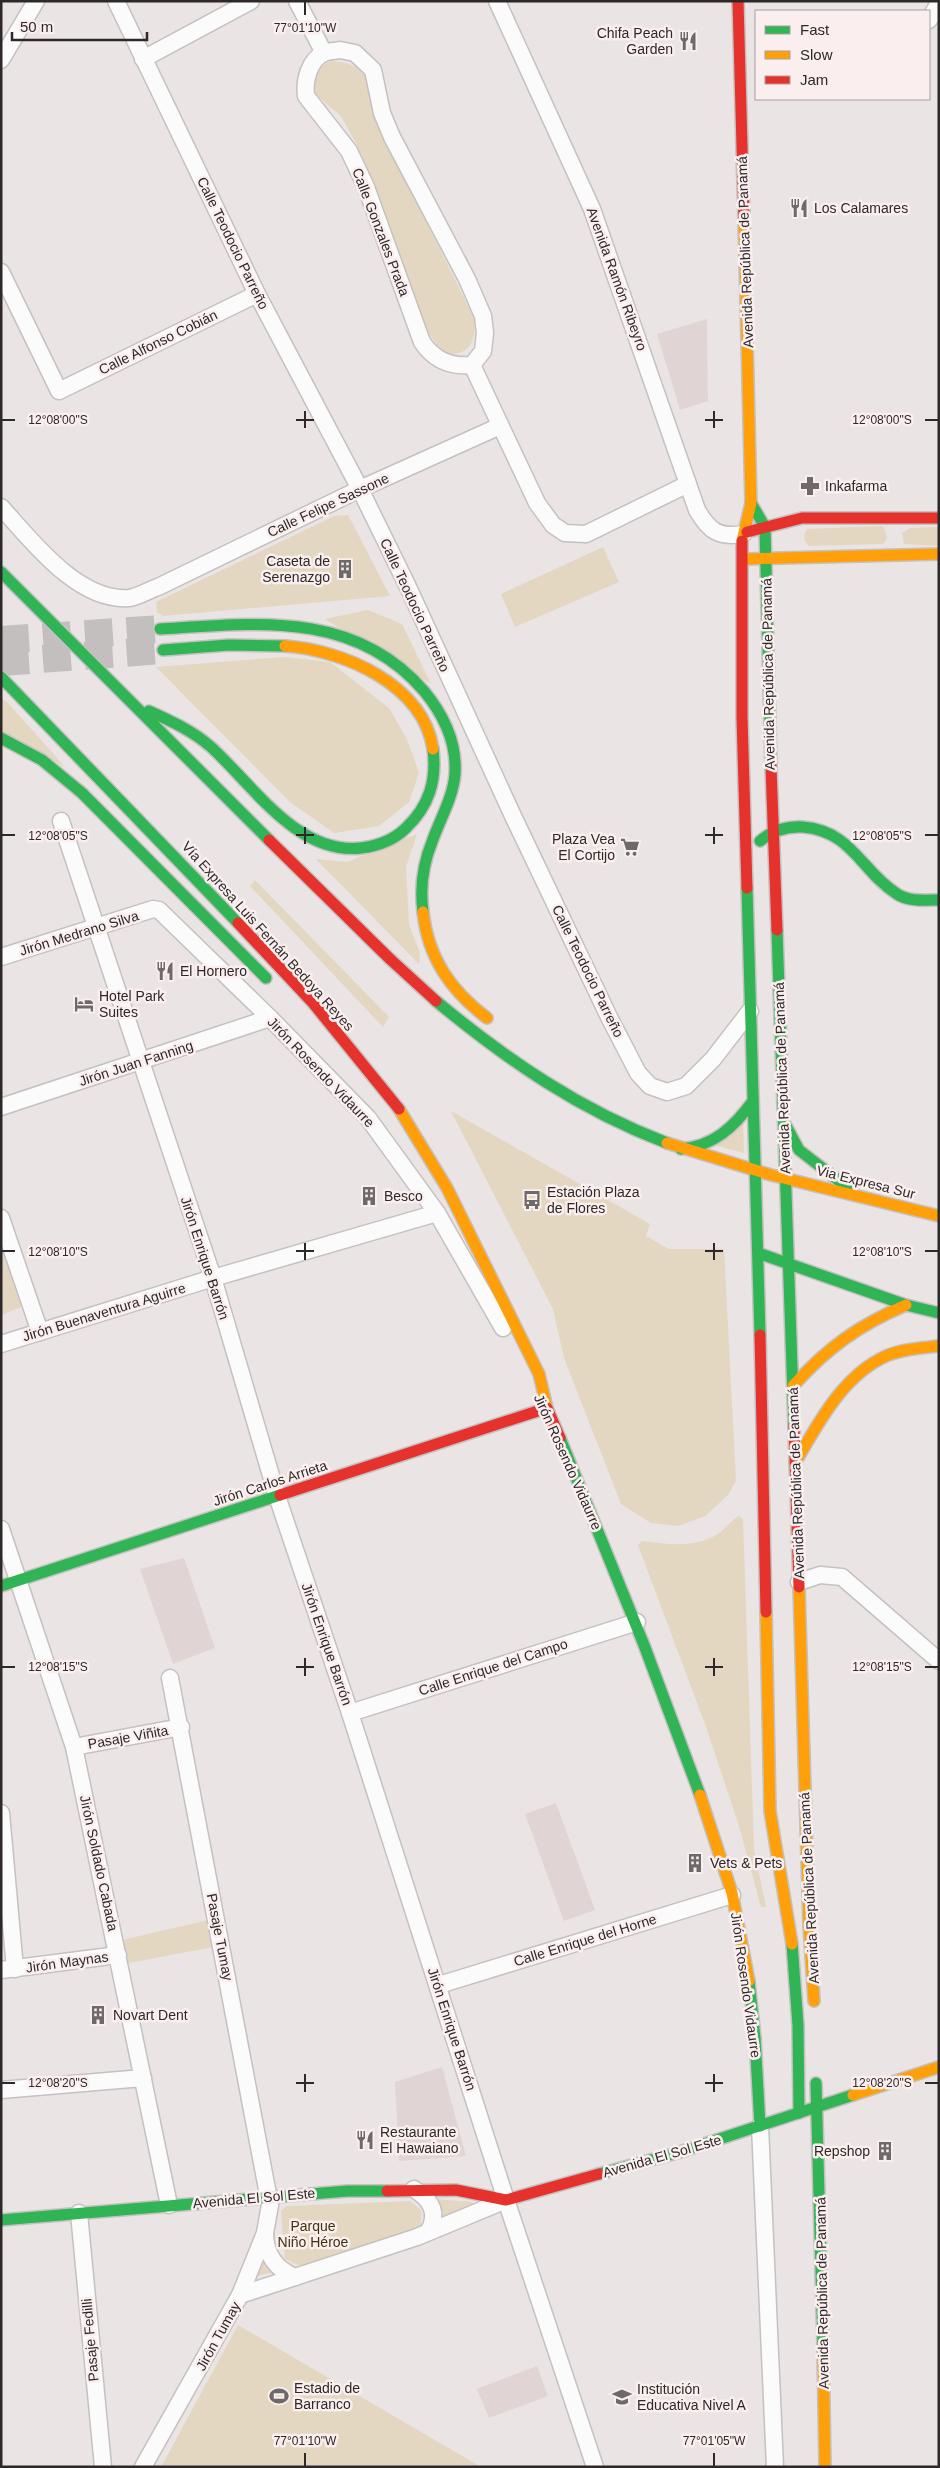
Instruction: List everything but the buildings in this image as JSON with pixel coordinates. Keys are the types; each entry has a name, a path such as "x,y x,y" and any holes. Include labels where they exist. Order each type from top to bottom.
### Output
{"main road":[{"name":"Avenida República de Panamá","path":"738,1 748,87 751,503 743,534 741,559 746,857 758,1253 770,1811 796,1988 800,2113"},
{"name":"Avenida República de Panamá","path":"751,503 765,527 773,831 793,1386 809,1925 814,2016"},
{"path":"743,534 802,518 895,522 939,518"},
{"path":"741,559 895,551 939,554"},
{"path":"1,564 16,587"},
{"path":"1,572 128,701 418,986 476,1034 535,1076 607,1118 681,1150 693,1149 722,1135 734,1125 753,1101"},
{"path":"160,629 263,624 321,629 366,644 385,655 416,680 428,694 445,723 455,758 452,792 429,850 424,868 421,896 424,925 432,952 443,975 462,998 496,1026"},
{"path":"128,701 191,733 210,746 298,829 334,846 362,848 384,843 404,832 426,804 434,782 435,763 427,733 412,706 399,691 370,669 338,656 299,646 229,646 163,650"},
{"name":"Vía Expresa Luis Fernán Bedoya Reyes","path":"1,677 228,912 313,1003 400,1110 448,1188 486,1265 539,1374 547,1408"},
{"path":"1,738 42,760 82,793 274,986"},
{"path":"746,857 773,831 812,826 826,830 841,838 898,895 914,899 939,900"},
{"path":"329,1041 400,1110"},
{"path":"566,1080 607,1118"},
{"path":"784,1122 800,1150 815,1164 861,1196"},
{"name":"Via Expresa Sur","path":"681,1150 939,1216"},
{"path":"758,1253 789,1266 939,1313"},
{"path":"793,1386 818,1357 835,1342 872,1319 906,1304"},
{"path":"794,1464 836,1398 860,1373 885,1356 910,1349 939,1346"},
{"name":"Jirón Carlos Arrieta","path":"1,1586 547,1408"},
{"name":"Jirón Rosendo Vidaurre","path":"547,1408 637,1622 708,1813 732,1895 748,1982 758,2075 760,2126"},
{"name":"Avenida El Sol Este","path":"1,2220 269,2196 414,2189 456,2190 506,2200 680,2152 939,2068"},
{"name":"Avenida República de Panamá","path":"816,2075 825,2467"}],"street":[{"path":"1,60 36,1"},
{"name":"Calle Teodocio Parreño","path":"116,1 258,294 360,489 600,999 638,1073 650,1086 667,1092 686,1086 713,1059 750,1010"},
{"path":"143,60 251,1"},
{"path":"297,1 324,53 340,50 355,53 373,70 382,113 392,137 467,279 483,316 485,333 483,351 472,365 537,503 553,525 565,533 586,534 688,484"},
{"name":"Avenida Ramón Ribeyro","path":"497,1 592,209 697,510 710,528 728,536 743,534"},
{"path":"930,18 939,3"},
{"name":"Calle Gonzales Prada","path":"324,53 312,66 304,84 306,96 349,151 362,180 422,342 430,353 443,362 460,366 472,365"},
{"name":"Calle Alfonso Cobián","path":"1,272 59,391 258,294"},
{"name":"Calle Felipe Sassone","path":"1,507 39,549 72,578 101,595 130,598 158,587 360,489 500,426"},
{"name":"Jirón Enrique Barrón","path":"61,821 213,1278 277,1496 350,1713 439,1985 506,2200 595,2467"},
{"name":"Jirón Medrano Silva","path":"1,957 156,909"},
{"name":"Jirón Rosendo Vidaurre","path":"156,909 270,1018 368,1118 438,1213 547,1408"},
{"name":"Jirón Juan Fanning","path":"1,1107 270,1018"},
{"name":"Jirón Buenaventura Aguirre","path":"1,1344 213,1278 438,1213"},
{"path":"1,1218 40,1332"},
{"name":"Jirón Soldado Cabada","path":"1,1529 74,1747 169,2205"},
{"path":"799,1582 820,1575 842,1577 939,1661"},
{"name":"Calle Enrique del Campo","path":"350,1713 637,1622"},
{"name":"Pasaje Tumay","path":"170,1678 181,1727 269,2196"},
{"name":"Pasaje Viñita","path":"74,1747 181,1727"},
{"name":"Jirón Maynas","path":"1,1813 8,1969 118,1955"},
{"name":"Calle Enrique del Horne","path":"439,1985 732,1895"},
{"path":"1,2090 143,2078"},
{"path":"760,2126 775,2467"},
{"path":"414,2189 426,2197 432,2208 433,2220 429,2231"},
{"name":"Jirón Tumay","path":"144,2467 240,2295 264,2234 269,2196"},
{"name":"Avenida El Sol Este","path":"240,2295 429,2231 506,2200"},
{"name":"Pasaje Fedilli","path":"79,2213 104,2467"},
{"path":"264,2234 266,2248 272,2260 282,2271 295,2277"}],"shaded area":[{"path":"707,319 708,401 680,410 657,334"},
{"path":"184,1558 215,1648 173,1664 140,1569"},
{"path":"556,1803 595,1910 564,1921 525,1814"},
{"path":"442,2067 466,2156 399,2161 395,2082"},
{"path":"537,2366 548,2396 489,2418 477,2389"}],"green space":[{"path":"331,61 355,67 363,73 368,81 378,125 475,320 471,345 462,352 448,355 437,345 426,330 371,176 356,143 341,116 314,93 314,79 319,67"},
{"path":"348,515 390,596 163,616 157,612 156,602 334,516"},
{"path":"883,526 887,538 883,544 809,546 804,538 807,529"},
{"path":"939,527 939,546 904,544 902,533 910,528"},
{"path":"603,547 619,582 515,627 501,594"},
{"path":"368,610 402,624 431,684 325,619"},
{"path":"284,657 330,662 389,708 407,739 419,773 409,802 379,826 334,833 290,802 156,667"},
{"path":"1,698 8,703 65,767 1,730"},
{"path":"417,834 406,867 409,925 420,953 419,964 316,859 347,862"},
{"path":"255,880 389,1017 383,1027 250,886"},
{"path":"451,1111 650,1224 646,1236 669,1249 724,1249 736,1481 728,1495 705,1516 678,1526 651,1523 621,1504 564,1358 553,1309"},
{"path":"743,1120 744,1153 696,1140"},
{"path":"1,1237 23,1301 21,1307 1,1315"},
{"path":"739,1516 743,1519 754,1849 766,1907 761,1907 739,1826 706,1727 638,1545 642,1541 681,1544 699,1542 718,1534"},
{"path":"213,1919 219,1946 123,1964 118,1941"},
{"path":"435,2199 472,2202 475,2206 439,2221"},
{"name":"Parque Niño Héroe","path":"410,2201 421,2210 421,2224 415,2231 310,2265 298,2265 285,2259 281,2211 287,2206"},
{"path":"265,2257 276,2271 255,2277"},
{"name":"Estadio de Barranco","path":"238,2325 481,2467 161,2467"}],"tunnel":[{"path":"1,640 160,629"},
{"path":"1,662 163,650"}],"traffic: fast":[{"path":"751,503 765,527 771,767"},
{"path":"1,572 269,840"},
{"path":"160,629 268,625 302,627 335,634 367,646 397,665 424,691 443,719 451,740 454,751 455,774 449,800 426,859 422,886 423,912"},
{"path":"163,650 229,645 285,646"},
{"path":"1,677 238,923"},
{"path":"149,711 182,727 204,741 260,798 296,829 316,841 338,847 361,848 385,842 401,832 414,820 430,792 434,772 433,749"},
{"path":"1,738 42,760 82,793 266,978"},
{"path":"760,841 775,831 785,828 803,827 820,830 845,844 885,885 902,897 939,900"},
{"path":"747,888 760,1335"},
{"path":"777,930 794,1426"},
{"path":"436,1001 517,1063 546,1082 604,1115 667,1143"},
{"path":"681,1149 704,1144 722,1134 731,1127 753,1101"},
{"path":"784,1122 799,1150 847,1187"},
{"path":"758,1253 906,1305 939,1313"},
{"path":"560,1438 644,1645 700,1795"},
{"path":"1,1586 280,1495"},
{"path":"792,1944 798,2025 799,2113"},
{"path":"749,1981 755,2038 760,2126"},
{"path":"816,2083 823,2345"},
{"path":"599,2174 680,2152 853,2095"},
{"path":"1,2220 347,2191 387,2191"}],"traffic: slow":[{"path":"742,541 751,503 744,219"},
{"path":"747,559 939,554"},
{"path":"285,646 331,655 355,663 377,675 397,689 414,706 426,726 433,749"},
{"path":"423,912 430,944 443,972 463,997 487,1018"},
{"path":"399,1109 447,1188 498,1291 539,1374 547,1408"},
{"path":"667,1143 771,1175 939,1216"},
{"path":"793,1386 831,1349 859,1329 906,1305"},
{"path":"795,1463 822,1417 844,1388 856,1376 886,1356 912,1349 939,1346"},
{"path":"799,1587 809,1925 814,2001"},
{"path":"766,1612 770,1811 792,1944"},
{"path":"700,1795 732,1893 749,1981"},
{"path":"853,2095 939,2067"},
{"path":"823,2345 825,2467"}],"traffic: jam":[{"path":"738,1 744,219"},
{"path":"747,532 802,518 939,518"},
{"path":"742,541 742,717 747,888"},
{"path":"771,767 777,930"},
{"path":"269,840 390,959 436,1001"},
{"path":"238,923 313,1003 399,1109"},
{"path":"760,1335 766,1612"},
{"path":"280,1495 547,1408 560,1438"},
{"path":"794,1426 799,1587"},
{"path":"387,2191 456,2190 506,2200 599,2174"}],"place":[{"name":"Chifa Peach Garden","path":"688,41"},
{"name":"Los Calamares","path":"799,208"},
{"name":"Inkafarma","path":"810,486"},
{"name":"Caseta de Serenazgo","path":"345,569"},
{"name":"Plaza Vea El Cortijo","path":"630,847"},
{"name":"El Hornero","path":"165,971"},
{"name":"Hotel Park Suites","path":"84,1004"},
{"name":"Besco","path":"369,1196"},
{"name":"Estación Plaza de Flores","path":"532,1200"},
{"name":"Vets & Pets","path":"695,1863"},
{"name":"Novart Dent","path":"98,2015"},
{"name":"Restaurante El Hawaiano","path":"365,2140"},
{"name":"Repshop","path":"885,2151"},
{"name":"Estadio de Barranco","path":"279,2396"},
{"name":"Institución Educativa Nivel A","path":"622,2397"}]}
